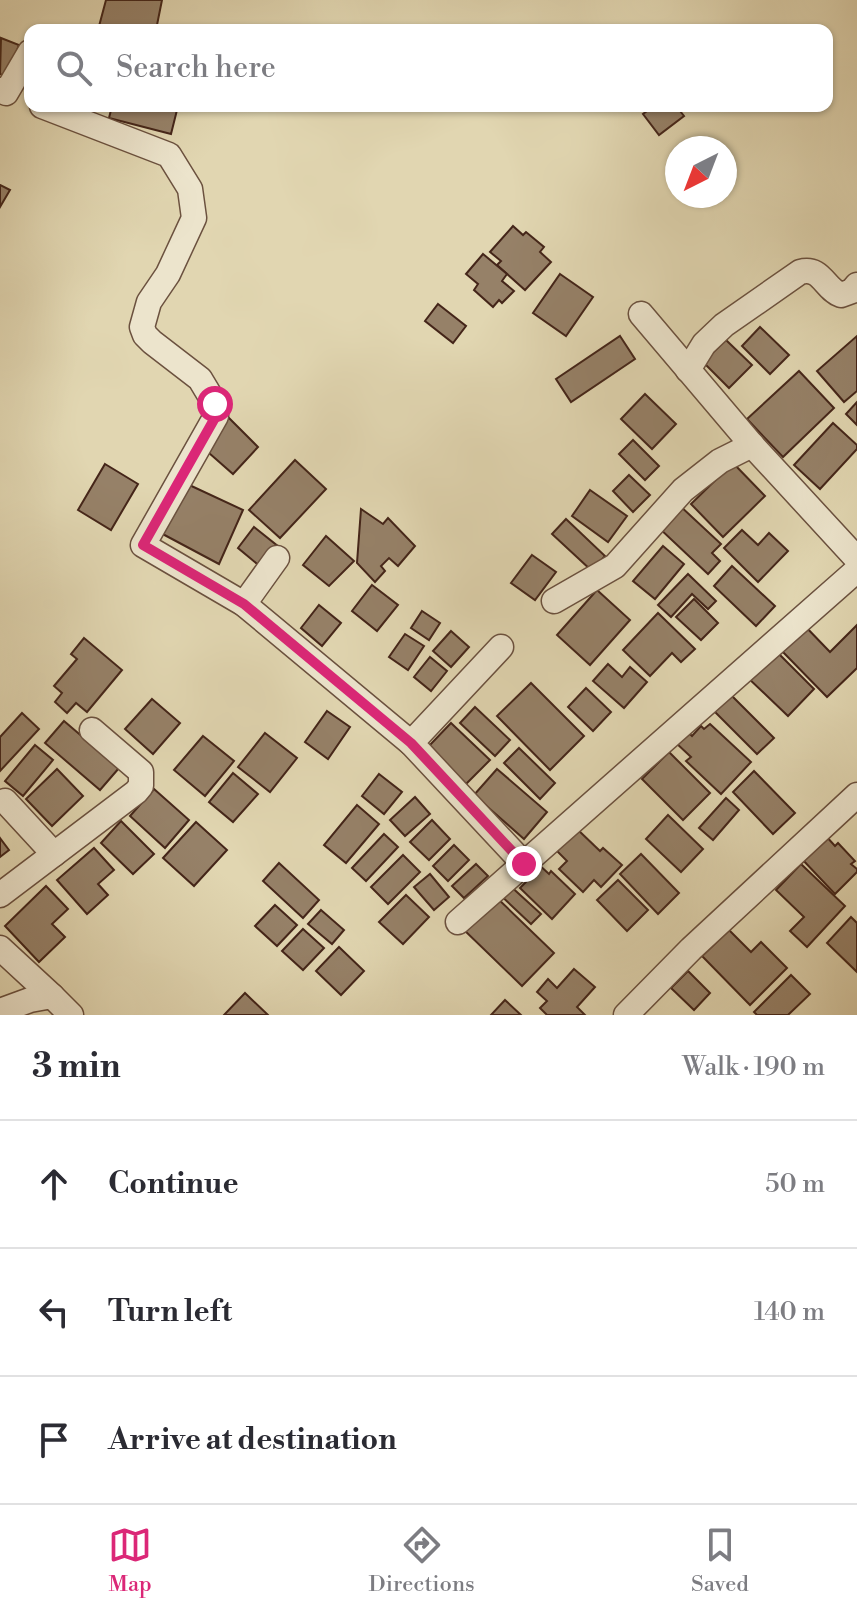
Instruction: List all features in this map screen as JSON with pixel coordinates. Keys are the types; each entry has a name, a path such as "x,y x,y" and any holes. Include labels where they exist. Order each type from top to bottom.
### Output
{"street":[{"path":"24,61 3,92 24,100"},
{"path":"58,112 169,155 190,189 194,218 168,274 149,302 142,327 152,342 200,379 215,404 216,416 143,545 244,604 411,743 524,864"},
{"path":"688,370 704,344 724,325 800,272 808,269 818,273 832,292 841,295 852,291 857,285"},
{"path":"641,314 752,445 857,559"},
{"path":"554,601 615,566 683,490 720,461 752,445"},
{"path":"244,604 277,558"},
{"path":"458,922 857,570"},
{"path":"411,743 501,647"},
{"path":"0,895 141,786 141,772 92,730"},
{"path":"626,1015 691,949 857,795"},
{"path":"5,801 54,854"},
{"path":"0,948 71,1015"},
{"path":"0,1011 52,996"}],"building":[{"path":"106,0 162,0 157,24 100,24"},
{"path":"1,38 19,45 7,77 0,74"},
{"path":"110,112 176,112 171,134 109,118"},
{"path":"681,112 684,116 659,135 643,114"},
{"path":"0,185 10,190 0,207"},
{"path":"513,226 544,247 540,252 551,262 525,290 497,265 501,261 490,252"},
{"path":"483,254 507,274 502,281 514,291 493,307 474,290 478,284 466,274"},
{"path":"560,274 593,297 566,336 533,313"},
{"path":"438,304 466,326 453,343 425,321"},
{"path":"760,327 789,355 770,374 742,346"},
{"path":"620,336 635,359 571,402 556,379"},
{"path":"857,336 857,391 844,402 817,371"},
{"path":"726,340 752,365 729,388 703,362"},
{"path":"799,371 834,408 783,457 747,419"},
{"path":"645,394 676,424 652,449 621,419"},
{"path":"857,402 857,425 846,414"},
{"path":"227,416 258,447 233,474 201,446"},
{"path":"833,423 857,445 857,449 820,489 794,465"},
{"path":"633,440 659,466 645,480 619,454"},
{"path":"295,460 326,489 280,538 249,510"},
{"path":"733,463 765,496 723,537 691,504"},
{"path":"105,464 138,484 111,530 78,510"},
{"path":"629,475 650,495 633,512 613,491"},
{"path":"185,483 243,510 219,564 157,531"},
{"path":"590,490 627,516 608,542 572,516"},
{"path":"678,504 721,544 712,553 720,561 708,574 658,527"},
{"path":"361,509 383,524 388,518 415,546 398,566 389,558 381,566 385,571 375,582 357,563"},
{"path":"566,519 605,556 592,571 552,534"},
{"path":"254,527 279,547 262,568 238,548"},
{"path":"742,530 758,545 769,533 788,551 758,582 724,548"},
{"path":"326,536 354,561 329,586 303,565"},
{"path":"663,546 684,564 655,599 633,581"},
{"path":"532,555 556,572 535,600 511,583"},
{"path":"732,566 775,606 756,626 714,586"},
{"path":"688,574 716,601 708,609 692,594 671,617 658,605"},
{"path":"372,585 398,605 377,631 352,611"},
{"path":"597,590 630,620 590,665 557,635"},
{"path":"694,599 718,623 701,640 676,617"},
{"path":"319,605 341,623 322,646 301,628"},
{"path":"422,611 440,623 429,640 411,628"},
{"path":"658,613 695,649 681,662 672,653 650,676 623,650"},
{"path":"803,624 830,652 857,625 857,668 827,697 779,648"},
{"path":"451,631 469,647 451,667 433,651"},
{"path":"405,634 424,646 408,670 389,657"},
{"path":"84,638 122,670 87,712 76,703 67,713 55,702 62,693 54,686 77,659 71,654"},
{"path":"773,648 814,689 788,716 746,676"},
{"path":"430,657 447,671 431,691 414,677"},
{"path":"608,664 622,677 630,667 647,682 624,708 593,681"},
{"path":"531,683 584,736 550,770 497,716"},
{"path":"586,688 611,712 593,731 568,707"},
{"path":"729,693 774,738 757,754 713,710"},
{"path":"152,699 180,723 153,754 125,729"},
{"path":"475,707 510,740 495,756 460,723"},
{"path":"327,711 350,727 328,759 305,742"},
{"path":"22,713 39,729 0,771 0,737"},
{"path":"64,721 119,768 100,790 45,743"},
{"path":"451,723 490,760 466,784 428,747"},
{"path":"710,724 751,762 721,794 686,761 691,757 675,742 686,730 692,736 701,726 704,729"},
{"path":"265,733 297,758 270,792 238,767"},
{"path":"203,736 234,761 205,796 174,770"},
{"path":"35,745 53,760 23,796 5,781"},
{"path":"519,748 555,783 540,799 504,763"},
{"path":"669,752 710,793 683,820 642,779"},
{"path":"57,769 83,796 52,826 26,799"},
{"path":"497,769 547,812 524,839 474,795"},
{"path":"754,771 795,813 773,834 733,792"},
{"path":"233,773 258,794 233,822 209,802"},
{"path":"379,774 402,792 384,814 362,796"},
{"path":"154,789 189,820 165,848 130,816"},
{"path":"415,797 430,814 405,836 390,820"},
{"path":"726,798 739,810 713,840 699,828"},
{"path":"357,805 379,824 346,863 324,845"},
{"path":"668,815 703,849 681,872 646,839"},
{"path":"432,820 450,839 429,860 410,842"},
{"path":"121,821 154,854 133,874 101,843"},
{"path":"196,822 227,850 194,886 163,858"},
{"path":"576,828 600,851 603,848 622,865 601,887 594,880 583,892 559,869 567,861 551,845"},
{"path":"384,834 398,847 366,881 352,868"},
{"path":"825,835 835,846 838,843 855,861 851,864 857,869 835,894 801,858"},
{"path":"0,838 9,850 0,857"},
{"path":"454,845 469,860 448,881 433,866"},
{"path":"94,848 114,870 98,884 108,895 87,914 57,880"},
{"path":"641,854 679,893 658,914 620,874"},
{"path":"403,855 420,872 388,904 371,887"},
{"path":"536,862 549,874 551,871 575,894 552,919 520,888 528,880 524,875"},
{"path":"279,863 319,900 303,918 263,881"},
{"path":"476,864 488,876 464,898 452,886"},
{"path":"801,864 845,906 807,947 790,931 804,917 776,890"},
{"path":"430,874 449,897 434,910 414,887"},
{"path":"618,880 648,910 627,931 597,900"},
{"path":"506,882 541,914 531,924 497,892"},
{"path":"46,886 68,909 52,924 65,937 39,962 5,926"},
{"path":"406,895 429,917 403,944 379,922"},
{"path":"494,895 554,953 522,986 462,928"},
{"path":"275,905 297,925 277,946 255,926"},
{"path":"321,910 344,930 332,944 308,924"},
{"path":"851,917 857,923 857,972 827,943"},
{"path":"303,929 324,948 303,970 282,951"},
{"path":"729,930 751,952 761,942 787,968 750,1005 702,956"},
{"path":"339,947 364,971 341,995 316,971"},
{"path":"574,969 595,987 577,1007 585,1015 547,1015 540,1008 547,1001 537,992 548,979 557,988"},
{"path":"688,971 710,993 694,1010 671,988"},
{"path":"791,975 810,994 788,1015 757,1015 754,1012"},
{"path":"245,993 268,1015 224,1015"},
{"path":"505,1000 521,1015 491,1015"}],"route":[{"path":"215,404 216,416 143,545 244,604 411,743 524,864"}]}
